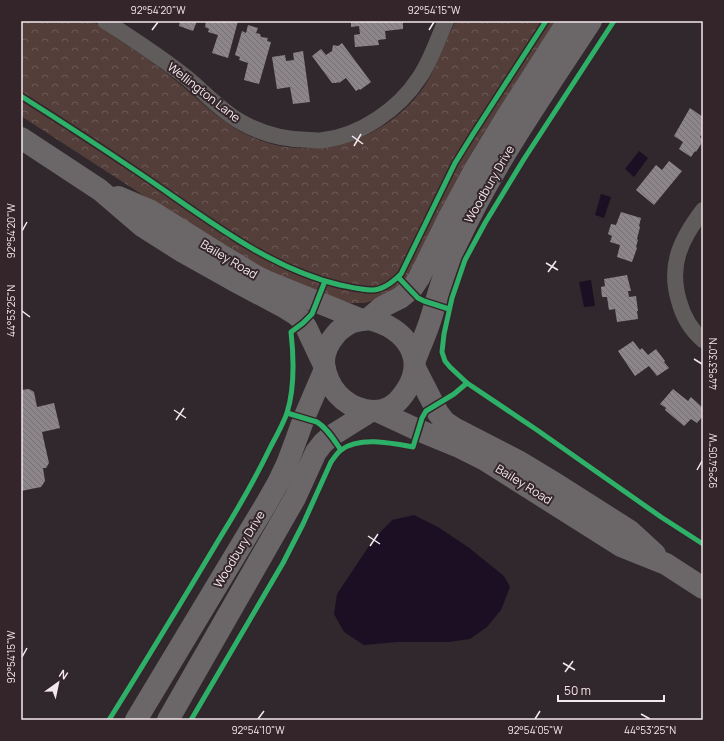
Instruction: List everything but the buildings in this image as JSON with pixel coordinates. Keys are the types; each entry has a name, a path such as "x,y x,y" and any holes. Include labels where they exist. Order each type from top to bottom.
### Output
{"main road":[{"name":"Woodbury Drive","path":"365,320 382,307 400,298 413,287 475,169 568,21"},
{"name":"Woodbury Drive","path":"415,364 447,265 466,224 506,154 591,21"},
{"name":"Bailey Road","path":"21,138 100,190 142,226 183,252 295,314 300,318 306,327 324,366"},
{"name":"Bailey Road","path":"100,190 151,212 221,256 268,282 365,320"},
{"path":"365,320 377,321 397,332 408,343 415,364 411,383 398,401 392,407 374,411 359,409 342,399 333,389 324,366 325,353 333,337 350,323 365,320"},
{"name":"Bailey Road","path":"415,364 436,411 445,422 544,476 630,531 666,564 703,588"},
{"name":"Woodbury Drive","path":"136,720 278,483 324,366"},
{"name":"Woodbury Drive","path":"168,720 295,498 316,452 326,440 351,423 374,411"},
{"name":"Bailey Road","path":"374,411 457,446 485,460 621,546 666,564"}],"street":[{"name":"Wellington Lane","path":"105,21 162,59 240,122 278,137 300,140 322,140 345,135 368,125 388,112 405,96 419,79 430,59 446,21"},
{"path":"703,210 685,237 675,264 674,279 676,293 682,312 691,327 703,340"}],"green space":[{"path":"21,21 91,21 141,54 219,117 244,133 270,143 298,148 325,147 352,141 378,129 401,113 421,91 428,80 447,37 456,21 555,21 466,162 430,230 414,270 403,285 378,299 365,303 350,303 294,287 169,212 21,116"}],"shaded area":[{"path":"639,151 648,158 634,177 625,169"},
{"path":"601,194 611,197 604,218 595,215"},
{"path":"591,280 595,306 584,307 579,282"},
{"path":"414,515 438,527 468,547 504,576 510,587 501,610 487,627 470,639 448,642 397,642 364,645 344,632 334,614 337,594 373,540 392,520"}],"cycle path":[{"path":"21,96 82,135 236,239 261,254 313,277 340,285 376,290 388,285 401,274 455,163 546,21"},
{"path":"614,21 524,159 485,223 465,260 452,298 444,334 442,352 445,361 467,383 661,517 703,544"},
{"path":"398,277 418,298 449,309"},
{"path":"109,720 234,514 280,430 290,403 293,383 293,352 291,332 312,314 325,281"},
{"path":"191,720 283,563 303,524 331,462 337,454 348,446 366,442 386,442 413,447 422,418 426,411 454,394 467,383"},
{"path":"287,413 317,422 327,431 341,450"}]}
